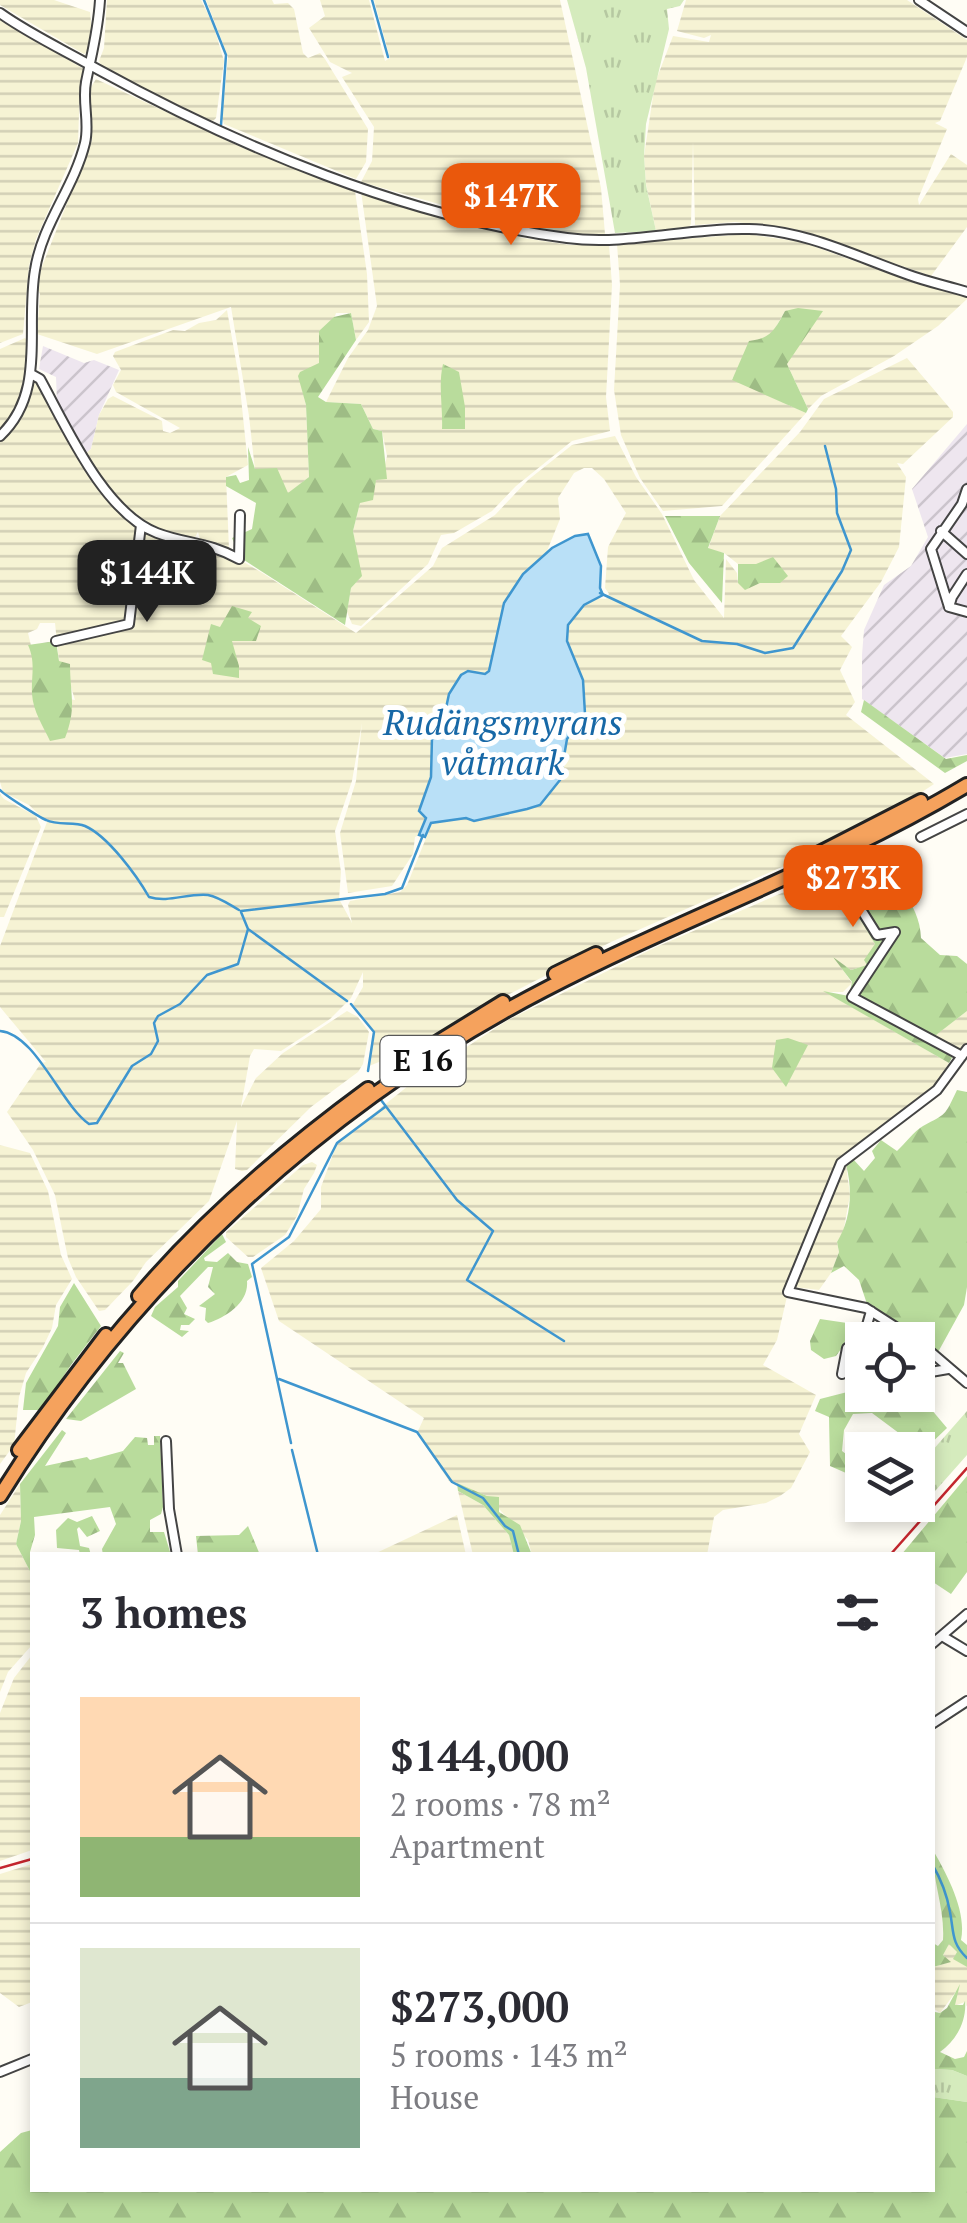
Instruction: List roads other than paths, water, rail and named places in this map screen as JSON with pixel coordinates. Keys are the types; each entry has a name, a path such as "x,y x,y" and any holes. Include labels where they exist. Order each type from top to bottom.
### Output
{"highway":[{"name":"E 16","path":"0,1479 82,1363 187,1244 276,1161 380,1080 538,983 798,864 967,775"},
{"name":"E 16","path":"0,1496 54,1414 153,1292 280,1169 384,1088 542,990 837,855 967,785"}],"street":[{"path":"0,436 13,424 26,401 31,374 34,272 41,241 70,184 85,142 85,86 97,42 100,0"},
{"path":"920,0 967,32"},
{"path":"0,14 163,105 267,152 368,188 515,230 592,239 750,229 800,236 967,292"},
{"path":"31,374 40,379 100,483 141,524 158,534 200,542 239,559 240,516"},
{"path":"949,608 930,554 932,544 962,504 967,489"},
{"path":"56,641 129,624 141,524"},
{"path":"941,532 967,554"},
{"path":"949,608 967,574"},
{"path":"949,608 967,612"},
{"path":"921,837 967,814"},
{"path":"854,884 852,895 877,935 895,932 852,998 965,1052 937,1090 841,1163 788,1292 871,1311 888,1322"},
{"path":"842,1374 847,1348 863,1339 871,1311"},
{"path":"935,1357 967,1383"},
{"path":"935,1371 948,1369"},
{"path":"166,1442 169,1509 176,1552"},
{"path":"967,1614 936,1638 967,1651"},
{"path":"935,1722 967,1701"},
{"path":"0,2072 30,2060"}],"water":[{"name":"Rudängsmyrans våtmark","path":"588,534 601,566 603,595 584,605 568,625 567,641 583,680 585,714 567,739 560,780 540,805 474,821 466,818 431,823 425,837 419,835 426,818 419,811 431,777 432,737 443,722 449,694 461,675 489,671 504,603 523,574 552,548"}],"waterway":[{"path":"204,0 226,55 221,125"},
{"path":"372,0 388,57"},
{"path":"600,593 702,641 737,644 765,653 793,648 851,550 837,513 836,489 825,446"},
{"path":"0,790 46,820 94,831 121,857 149,897 208,895 239,910"},
{"path":"241,911 385,894 402,888 423,835"},
{"path":"241,912 248,929 347,1001"},
{"path":"0,1031 25,1044 79,1115 89,1124 97,1123 132,1066 151,1054 158,1041 154,1023 158,1016 180,1004 207,975 238,964 248,929"},
{"path":"351,1004 374,1032 368,1071"},
{"path":"381,1100 457,1200 493,1231 467,1280 564,1341"},
{"path":"291,1443 252,1264 289,1237 337,1143 385,1107"},
{"path":"279,1379 417,1432 452,1482 483,1498 513,1531 518,1552"},
{"path":"292,1450 317,1552"},
{"path":"935,1870 949,1906 956,1942 967,1958"}],"railway":[{"path":"893,1552 967,1468"},
{"path":"0,1868 30,1860"}]}
